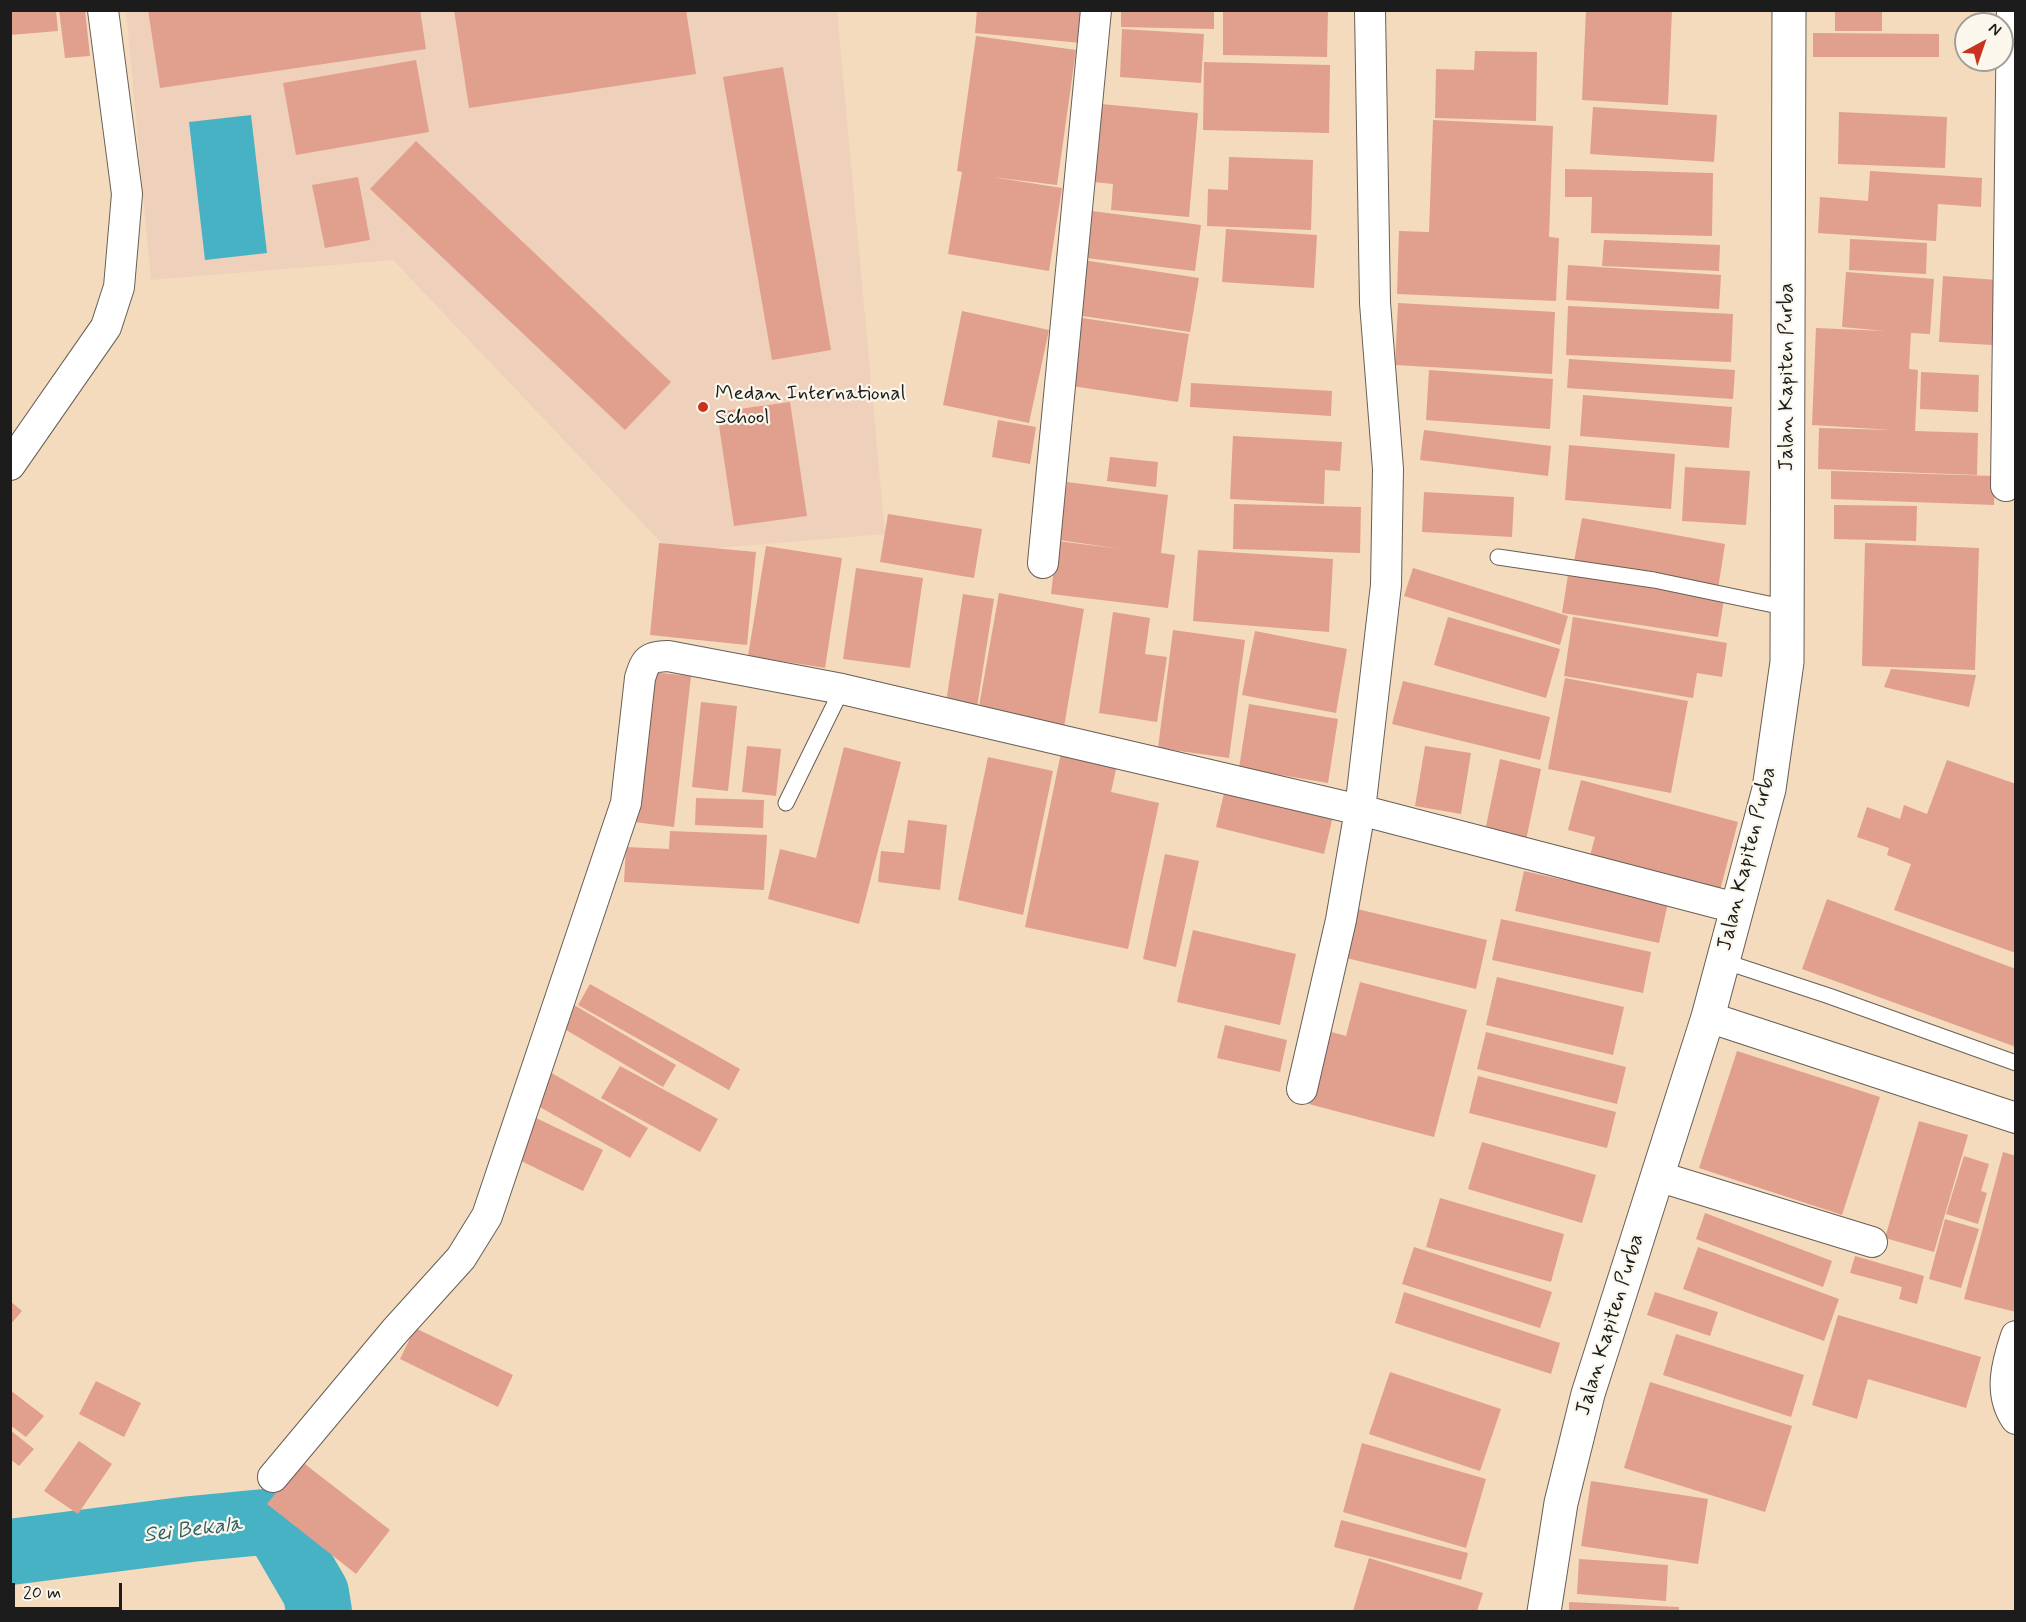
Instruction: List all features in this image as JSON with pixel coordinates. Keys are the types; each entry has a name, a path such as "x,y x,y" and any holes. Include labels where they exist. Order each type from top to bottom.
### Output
{"street":[{"path":"10,465 106,327 119,287 127,194 103,10"},
{"path":"1043,563 1096,10"},
{"path":"1302,1089 1341,920 1360,810 1386,585 1388,469 1375,303 1370,10"},
{"name":"Jalan Kapiten Purba","path":"1544,1611 1561,1503 1588,1394 1708,1017 1769,789 1787,662 1789,10"},
{"path":"2006,486 2013,10"},
{"path":"273,1477 395,1330 461,1258 487,1216 626,803 640,678 644,664 652,657 668,656 842,689 1360,810 1736,908"},
{"path":"1708,1017 2016,1118"},
{"path":"1657,1176 1872,1242"},
{"path":"2016,1336 2005,1371 2009,1409 2016,1419"}],"lane":[{"path":"1498,557 1654,580 1788,608"},
{"path":"786,803 842,689"},
{"path":"1723,961 2016,1063"}],"shaded area":[{"name":"Medan International School","path":"126,11 837,11 885,534 670,552 393,260 151,280"}],"water":[{"path":"251,115 267,253 205,260 189,122"}],"building":[{"path":"10,10 56,10 58,31 10,35"},
{"path":"59,10 85,10 90,56 65,58"},
{"path":"148,10 420,10 426,49 160,88"},
{"path":"454,10 686,10 696,74 469,108"},
{"path":"977,10 1084,10 1081,43 975,33"},
{"path":"1121,10 1214,10 1214,29 1121,27"},
{"path":"1223,10 1328,10 1327,57 1223,55"},
{"path":"1586,10 1672,10 1668,105 1582,100"},
{"path":"1835,10 1882,10 1882,31 1835,31"},
{"path":"1122,29 1204,34 1201,83 1120,77"},
{"path":"1813,33 1939,34 1939,57 1813,57"},
{"path":"976,36 1076,50 1057,185 992,177 1062,188 1049,271 948,254 962,172 957,171"},
{"path":"1475,51 1537,52 1536,121 1435,118 1436,69 1474,70"},
{"path":"416,60 429,132 296,155 283,83"},
{"path":"1204,62 1330,65 1329,133 1203,130"},
{"path":"783,67 831,350 772,360 723,77"},
{"path":"1101,104 1198,113 1189,217 1111,210 1113,184 1093,182"},
{"path":"1593,107 1717,115 1714,162 1590,154"},
{"path":"1839,112 1947,117 1945,168 1838,164"},
{"path":"1433,120 1553,126 1549,237 1559,238 1556,301 1397,294 1399,231 1429,232"},
{"path":"416,141 671,382 625,430 370,189"},
{"path":"1229,157 1313,160 1311,230 1207,226 1208,189 1228,190"},
{"path":"1565,169 1713,173 1712,236 1591,233 1592,197 1565,197"},
{"path":"1870,171 1982,178 1981,207 1938,204 1936,241 1818,233 1820,197 1868,201"},
{"path":"358,177 370,240 325,248 312,185"},
{"path":"1084,210 1201,225 1195,271 1078,257"},
{"path":"1226,229 1317,235 1314,288 1222,282"},
{"path":"1850,239 1927,243 1926,274 1849,270"},
{"path":"1604,240 1720,245 1719,271 1602,266"},
{"path":"1083,260 1199,278 1190,332 1076,315"},
{"path":"1568,265 1721,275 1719,309 1566,300"},
{"path":"1846,272 1934,279 1930,334 1911,333 1909,369 1918,370 1915,431 1978,433 1977,475 1818,469 1819,428 1893,430 1812,425 1816,328 1885,331 1842,327"},
{"path":"1943,276 1997,280 1993,345 1939,342"},
{"path":"1398,303 1555,312 1552,374 1395,365"},
{"path":"1568,306 1733,314 1731,362 1566,355"},
{"path":"962,311 1049,330 1029,423 943,405"},
{"path":"1082,318 1189,334 1178,402 1072,386"},
{"path":"1569,359 1735,370 1733,399 1567,388"},
{"path":"1429,370 1553,379 1550,429 1426,420"},
{"path":"1921,372 1979,375 1978,412 1920,409"},
{"path":"1191,383 1332,391 1331,416 1190,407"},
{"path":"1583,395 1732,407 1729,448 1580,436"},
{"path":"790,402 807,516 734,526 717,412"},
{"path":"998,420 1036,427 1030,464 992,457"},
{"path":"1424,430 1551,446 1548,476 1420,460"},
{"path":"1233,436 1342,442 1340,471 1325,470 1324,504 1230,499"},
{"path":"1569,445 1675,454 1671,509 1565,500"},
{"path":"1110,457 1158,462 1156,487 1107,481"},
{"path":"1685,467 1750,471 1746,525 1682,521"},
{"path":"1831,471 1995,476 1994,505 1831,499"},
{"path":"1067,482 1168,495 1161,553 1175,555 1168,608 1051,594 1057,541 1121,549 1059,540"},
{"path":"1424,492 1514,497 1512,537 1422,532"},
{"path":"1234,504 1361,507 1360,553 1233,549"},
{"path":"1834,505 1917,506 1916,541 1834,539"},
{"path":"888,514 982,529 974,578 880,562"},
{"path":"1582,518 1725,544 1718,589 1574,562"},
{"path":"659,543 756,552 747,645 650,635"},
{"path":"1865,543 1979,548 1975,670 1862,666"},
{"path":"766,546 842,558 825,668 748,656"},
{"path":"1198,550 1333,559 1329,632 1193,621"},
{"path":"856,568 923,578 910,668 843,659"},
{"path":"1413,568 1568,616 1560,645 1404,596"},
{"path":"1568,575 1724,599 1718,637 1562,613"},
{"path":"999,593 1084,609 1064,727 978,712"},
{"path":"963,594 994,599 977,707 946,702"},
{"path":"1113,612 1150,618 1145,654 1167,657 1157,722 1099,713"},
{"path":"1448,617 1560,649 1546,698 1434,665"},
{"path":"1573,617 1727,643 1722,677 1697,673 1693,698 1564,676"},
{"path":"1173,630 1245,640 1229,758 1158,748"},
{"path":"1255,631 1347,649 1336,713 1242,695"},
{"path":"1891,669 1976,675 1969,707 1884,687"},
{"path":"651,672 691,676 674,827 634,822"},
{"path":"1565,678 1688,701 1671,793 1548,769"},
{"path":"1403,681 1550,717 1540,760 1392,724"},
{"path":"701,702 737,706 728,791 692,787"},
{"path":"1249,704 1338,719 1328,783 1239,768"},
{"path":"747,746 781,749 776,796 742,792"},
{"path":"1425,746 1471,753 1461,814 1415,806"},
{"path":"844,747 901,762 859,924 768,899 780,849 816,858"},
{"path":"1061,753 1117,765 1111,792 1159,803 1128,949 1025,927"},
{"path":"988,757 1053,771 1023,915 958,900"},
{"path":"1500,759 1541,769 1526,840 1485,831"},
{"path":"1947,760 2016,784 2016,953 1894,910 1911,864 1887,855 1889,848 1857,837 1867,807 1900,819 1904,805 1927,814"},
{"path":"1581,780 1738,822 1718,898 1588,863 1595,837 1568,830"},
{"path":"1225,789 1333,816 1324,854 1216,827"},
{"path":"696,798 764,800 763,828 695,825"},
{"path":"908,820 947,825 940,890 878,882 881,851 904,853"},
{"path":"670,831 767,835 764,890 624,882 626,847 669,849"},
{"path":"1165,854 1199,861 1176,967 1143,959"},
{"path":"1524,871 1668,903 1659,943 1515,911"},
{"path":"1827,899 2016,969 2016,1047 1802,969"},
{"path":"1357,909 1487,940 1476,989 1346,958"},
{"path":"1501,919 1651,952 1643,993 1492,960"},
{"path":"1193,930 1296,954 1280,1025 1177,1002"},
{"path":"1497,977 1624,1007 1613,1055 1486,1025"},
{"path":"1360,982 1467,1010 1434,1137 1305,1103 1324,1030 1346,1036"},
{"path":"590,984 740,1069 729,1090 578,1005"},
{"path":"574,1005 676,1065 663,1087 561,1027"},
{"path":"1225,1025 1287,1040 1280,1072 1217,1058"},
{"path":"1486,1032 1626,1067 1617,1104 1477,1069"},
{"path":"1737,1051 1880,1097 1842,1215 1699,1168"},
{"path":"620,1066 718,1119 700,1152 601,1098"},
{"path":"548,1071 648,1128 630,1158 531,1102"},
{"path":"1478,1076 1616,1112 1607,1148 1469,1113"},
{"path":"534,1117 603,1150 583,1191 515,1158"},
{"path":"1919,1121 1968,1135 1934,1252 1885,1238"},
{"path":"1482,1142 1596,1175 1582,1223 1468,1189"},
{"path":"2003,1152 2016,1156 2016,1312 1964,1299"},
{"path":"1964,1156 1989,1164 1981,1191 1987,1193 1978,1224 1946,1214"},
{"path":"1440,1198 1564,1234 1551,1282 1426,1247"},
{"path":"1705,1213 1832,1261 1823,1287 1696,1239"},
{"path":"1945,1219 1979,1229 1961,1288 1929,1279"},
{"path":"1414,1247 1552,1292 1540,1328 1402,1284"},
{"path":"1698,1247 1839,1299 1824,1341 1683,1289"},
{"path":"1855,1256 1924,1276 1917,1304 1899,1299 1902,1287 1850,1273"},
{"path":"1404,1292 1560,1343 1551,1374 1395,1323"},
{"path":"1655,1292 1718,1312 1710,1336 1647,1315"},
{"path":"10,1301 22,1311 10,1325"},
{"path":"1838,1315 1981,1357 1966,1408 1868,1379 1857,1419 1812,1405"},
{"path":"415,1328 513,1375 498,1407 400,1359"},
{"path":"1676,1334 1804,1375 1791,1417 1663,1375"},
{"path":"1390,1372 1501,1409 1480,1471 1369,1434"},
{"path":"96,1381 141,1403 124,1437 79,1414"},
{"path":"1650,1382 1792,1426 1765,1512 1624,1468"},
{"path":"10,1390 44,1416 26,1437 10,1425"},
{"path":"10,1430 34,1449 19,1466 10,1459"},
{"path":"79,1441 112,1464 78,1514 44,1491"},
{"path":"1362,1443 1486,1479 1466,1548 1343,1512"},
{"path":"301,1461 390,1530 356,1574 267,1504"},
{"path":"1591,1481 1708,1499 1698,1564 1581,1546"},
{"path":"1341,1520 1468,1553 1461,1580 1334,1547"},
{"path":"1369,1558 1483,1593 1477,1611 1353,1611"},
{"path":"1579,1559 1668,1565 1666,1601 1577,1594"},
{"path":"1569,1602 1679,1607 1679,1611 1569,1611"}],"waterway":[{"name":"Sei Bekala","path":"10,1552 274,1521 316,1593 319,1612"}],"place":[{"name":"Medan International School","path":"703,407"}]}
